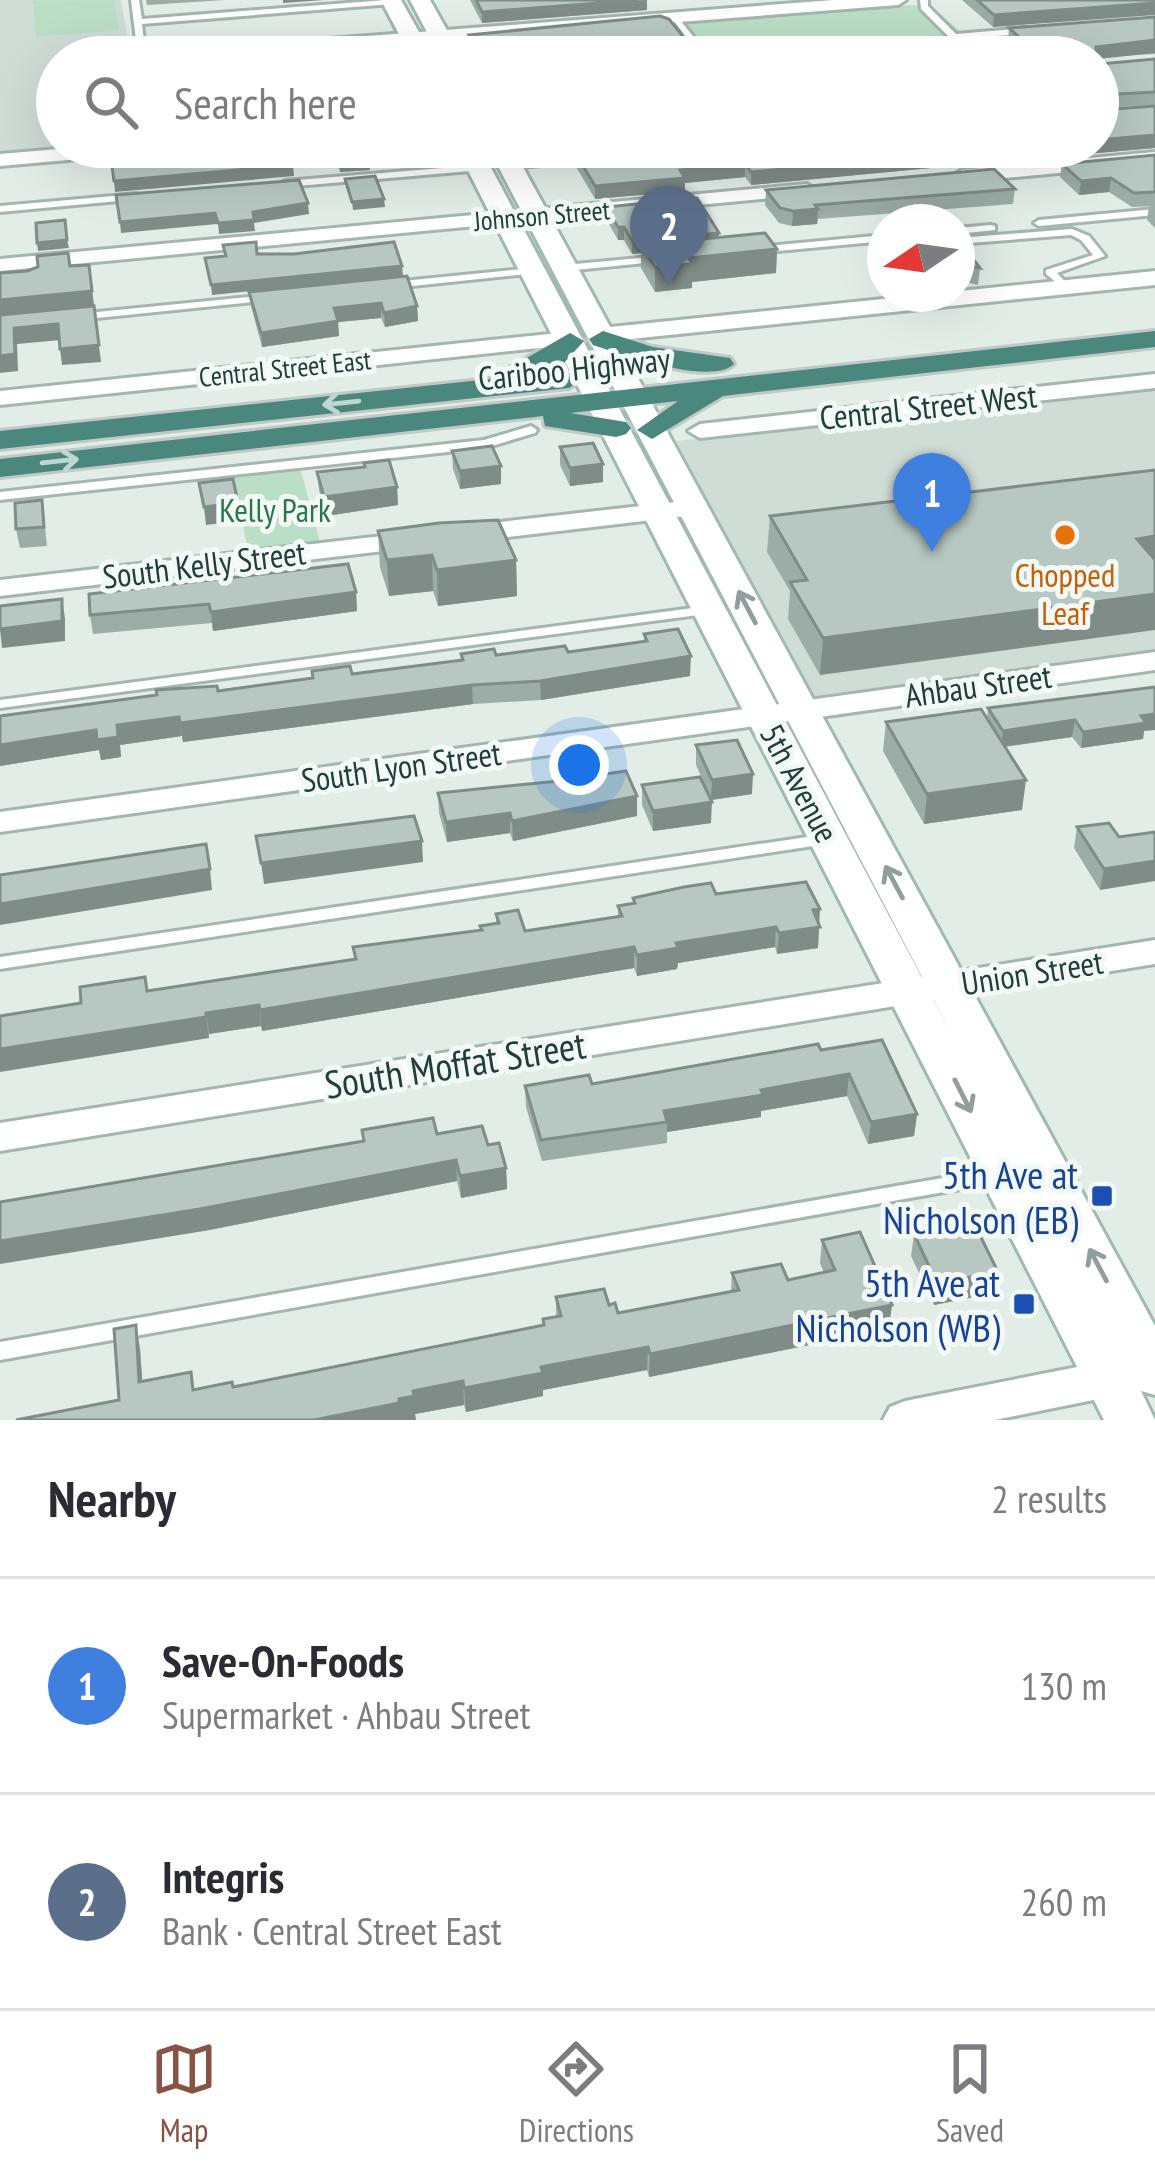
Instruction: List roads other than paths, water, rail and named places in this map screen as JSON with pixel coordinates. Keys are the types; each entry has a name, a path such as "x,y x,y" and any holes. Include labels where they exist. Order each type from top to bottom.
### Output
{"highway":[{"name":"Cariboo Highway","path":"0,440 458,391 602,402 628,386 1155,318"},
{"path":"628,386 1010,346 1104,323"},
{"path":"602,337 720,376"},
{"path":"458,391 541,366 569,340"},
{"name":"Cariboo Highway","path":"720,376 1155,340"},
{"path":"1036,353 1114,355 1155,368"},
{"path":"652,430 720,376"},
{"path":"0,468 545,419 602,402"}],"main road":[{"path":"420,0 440,35"},
{"path":"392,1 411,36"},
{"name":"5th Avenue","path":"480,168 709,610 784,713 1137,1385"},
{"name":"5th Avenue","path":"511,168 694,508 784,713 830,838 930,988 1003,1174 1137,1385"}],"street":[{"path":"440,35 898,0"},
{"path":"0,160 36,157"},
{"path":"1119,161 1155,158"},
{"path":"947,177 1046,168"},
{"name":"Johnson Street","path":"0,265 831,188"},
{"path":"975,295 1155,278"},
{"path":"602,337 867,306"},
{"name":"Central Street East","path":"0,398 569,340"},
{"name":"Central Street West","path":"700,430 1155,381"},
{"name":"South Kelly Street","path":"0,588 694,508"},
{"name":"Ahbau Street","path":"784,713 1155,661"},
{"name":"South Lyon Street","path":"0,822 784,713"},
{"name":"Union Street","path":"930,988 1155,952"},
{"name":"South Moffat Street","path":"0,1137 930,988"},
{"path":"905,1420 1137,1385"}],"lane":[{"path":"135,0 139,36"},
{"path":"924,0 924,7 953,36"},
{"path":"137,22 392,1"},
{"path":"675,17 690,36"},
{"path":"967,36 1043,30"},
{"path":"280,185 398,168"},
{"path":"0,209 140,197"},
{"path":"975,229 1155,212"},
{"path":"975,240 1072,232 1085,238 1100,256 1050,272 1066,287"},
{"path":"743,251 867,240"},
{"path":"565,268 672,258"},
{"path":"367,288 533,271"},
{"path":"69,318 275,297"},
{"path":"0,496 485,444 531,430"},
{"path":"0,704 709,610"},
{"path":"0,963 830,838"},
{"path":"0,1351 1003,1174"}],"place":[{"name":"Integris","path":"669,285"},
{"name":"Chopped Leaf","path":"1065,535"},
{"name":"Save-On-Foods","path":"932,552"},
{"name":"5th Ave at Nicholson (EB)","path":"1102,1196"},
{"name":"5th Ave at Nicholson (WB)","path":"1024,1304"}],"park label":[{"name":"Kelly Park","path":"275,509"}]}
